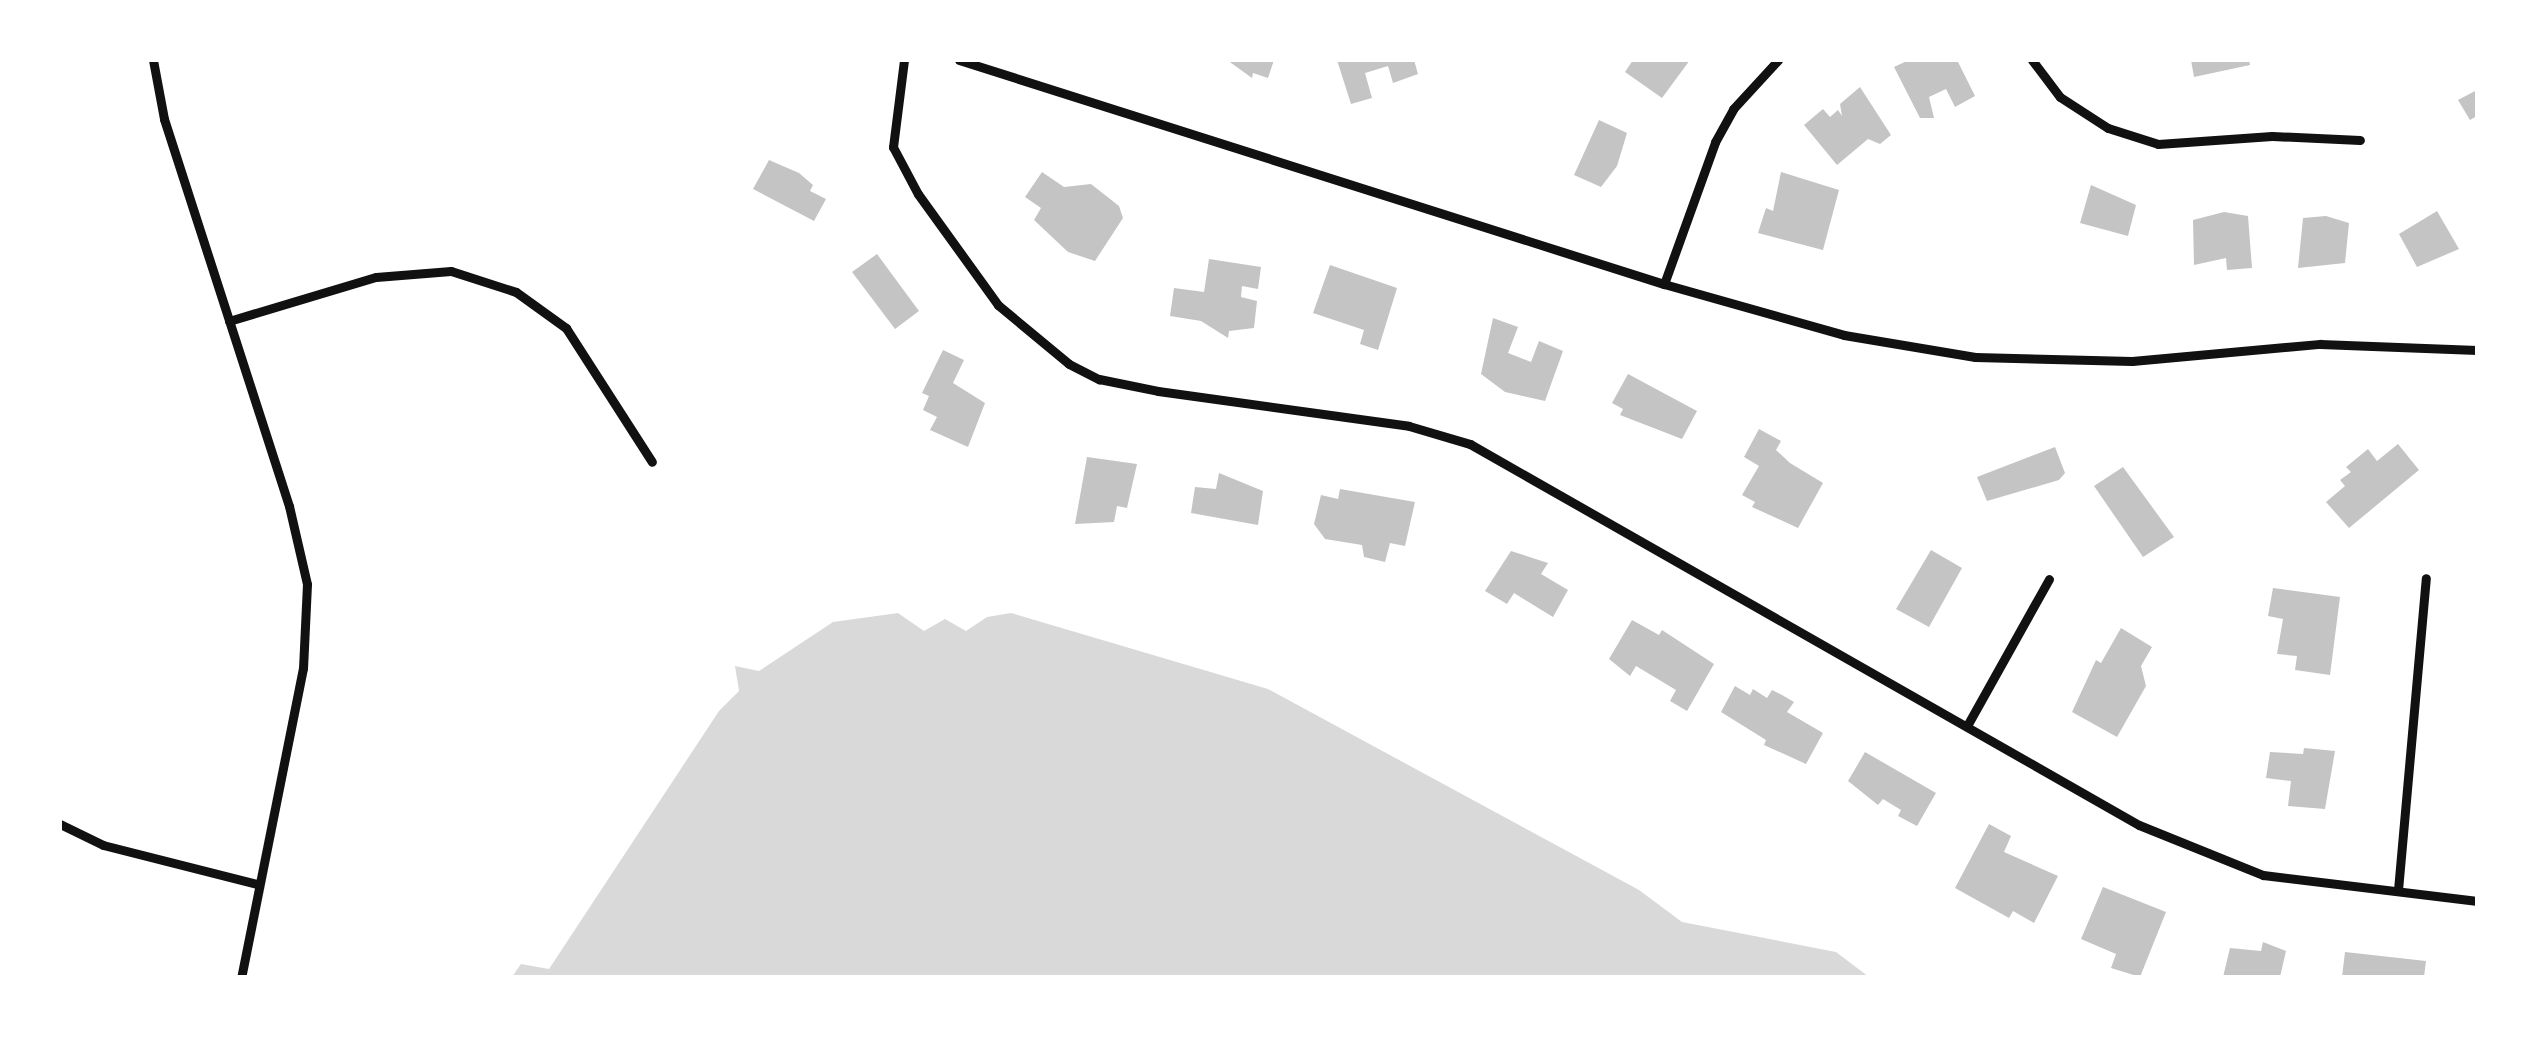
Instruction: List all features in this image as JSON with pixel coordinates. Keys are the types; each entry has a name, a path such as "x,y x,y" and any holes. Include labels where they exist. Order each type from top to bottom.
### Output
{"street":[{"path":"153,60 164,119 290,506 307,584 304,668 241,977"},
{"path":"904,60 893,147 918,194 998,305 1069,364 1099,379 1158,392 1409,426 1470,444 1968,724 2139,825 2263,875 2477,901"},
{"path":"959,60 1664,284 1844,335 1975,356 2132,361 2320,344 2477,350"},
{"path":"1664,284 1715,142 1734,109 1778,60"},
{"path":"2032,60 2060,97 2108,128 2158,144 2272,136 2360,140"},
{"path":"229,321 376,276 451,272 516,292 566,328 652,462"},
{"path":"2398,890 2426,578"},
{"path":"1968,724 2049,580"},
{"path":"60,824 102,845 258,884"}],"shaded area":[{"path":"898,613 924,631 945,619 966,631 987,617 1011,613 1268,689 1639,890 1682,922 1836,952 1869,977 512,977 521,964 549,969 719,711 739,691 735,666 759,671 833,622"}],"building":[{"path":"1227,60 1274,60 1268,78 1253,73 1252,78"},
{"path":"1337,60 1414,60 1418,74 1393,83 1388,66 1365,73 1372,98 1351,104"},
{"path":"1633,60 1690,60 1662,98 1625,72"},
{"path":"1909,60 1957,60 1975,96 1955,107 1946,89 1929,97 1934,118 1920,118 1894,67"},
{"path":"2191,60 2249,60 2250,65 2194,77"},
{"path":"1860,87 1891,135 1880,144 1868,139 1837,165 1804,125 1823,109 1830,117 1838,110 1842,116 1840,104"},
{"path":"2477,90 2477,116 2470,120 2458,100"},
{"path":"1599,120 1627,133 1617,166 1601,187 1574,175"},
{"path":"769,160 799,173 813,185 810,191 826,199 814,221 753,189"},
{"path":"1042,172 1064,187 1091,184 1119,206 1123,218 1095,261 1068,252 1034,220 1041,208 1025,197"},
{"path":"1781,172 1839,190 1823,250 1758,233 1766,208 1773,211"},
{"path":"2091,185 2136,205 2128,236 2080,223"},
{"path":"2437,211 2459,249 2417,267 2399,234"},
{"path":"2224,212 2248,216 2252,268 2227,270 2226,258 2194,265 2193,220"},
{"path":"2326,216 2349,223 2345,263 2298,268 2303,218"},
{"path":"877,254 919,311 895,329 852,272"},
{"path":"1209,259 1261,267 1258,289 1242,286 1241,297 1257,301 1254,328 1229,331 1228,338 1201,321 1170,316 1174,288 1204,292"},
{"path":"1330,265 1397,288 1378,350 1360,344 1364,330 1313,313"},
{"path":"1493,318 1518,327 1508,353 1531,362 1539,341 1563,351 1545,401 1505,392 1481,374"},
{"path":"943,350 964,360 953,383 985,403 968,447 930,430 937,417 923,410 929,396 922,393"},
{"path":"1628,374 1697,411 1682,439 1620,415 1623,409 1612,403"},
{"path":"1759,429 1781,441 1776,450 1790,463 1823,483 1798,528 1752,507 1755,502 1742,495 1759,466 1744,457"},
{"path":"2398,444 2419,470 2349,528 2326,502 2345,486 2340,480 2351,472 2346,467 2368,449 2377,461"},
{"path":"2055,447 2065,473 2059,480 1987,501 1977,477"},
{"path":"1087,457 1137,464 1127,508 1117,506 1114,522 1075,524"},
{"path":"2123,467 2174,537 2143,557 2094,486"},
{"path":"1219,473 1263,491 1258,525 1191,513 1195,487 1216,489"},
{"path":"1340,489 1415,502 1405,546 1390,543 1385,562 1364,557 1362,545 1325,539 1314,524 1321,495 1338,499"},
{"path":"1931,550 1962,568 1929,627 1896,609"},
{"path":"1511,551 1548,563 1541,574 1568,590 1553,617 1514,593 1507,604 1485,591"},
{"path":"2273,588 2340,597 2330,675 2295,670 2297,656 2277,654 2283,619 2268,616"},
{"path":"1632,620 1659,635 1662,630 1714,664 1687,711 1670,701 1676,690 1636,666 1630,676 1609,659"},
{"path":"2121,628 2152,647 2141,666 2146,686 2117,737 2072,712 2096,660 2101,663"},
{"path":"1735,686 1750,695 1753,689 1767,698 1772,690 1782,695 1794,702 1787,712 1823,733 1806,764 1764,745 1766,740 1721,712"},
{"path":"2304,748 2335,751 2325,809 2288,806 2291,781 2266,778 2270,752 2303,754"},
{"path":"1865,752 1936,793 1917,826 1898,816 1901,810 1883,799 1878,805 1848,781"},
{"path":"1989,824 2011,836 2004,852 2058,876 2034,923 2013,911 2009,918 1955,888"},
{"path":"2103,887 2166,912 2140,977 2111,968 2116,954 2081,939"},
{"path":"2263,942 2286,951 2280,977 2223,977 2230,948 2261,951"},
{"path":"2345,952 2426,961 2424,977 2342,977"}]}
